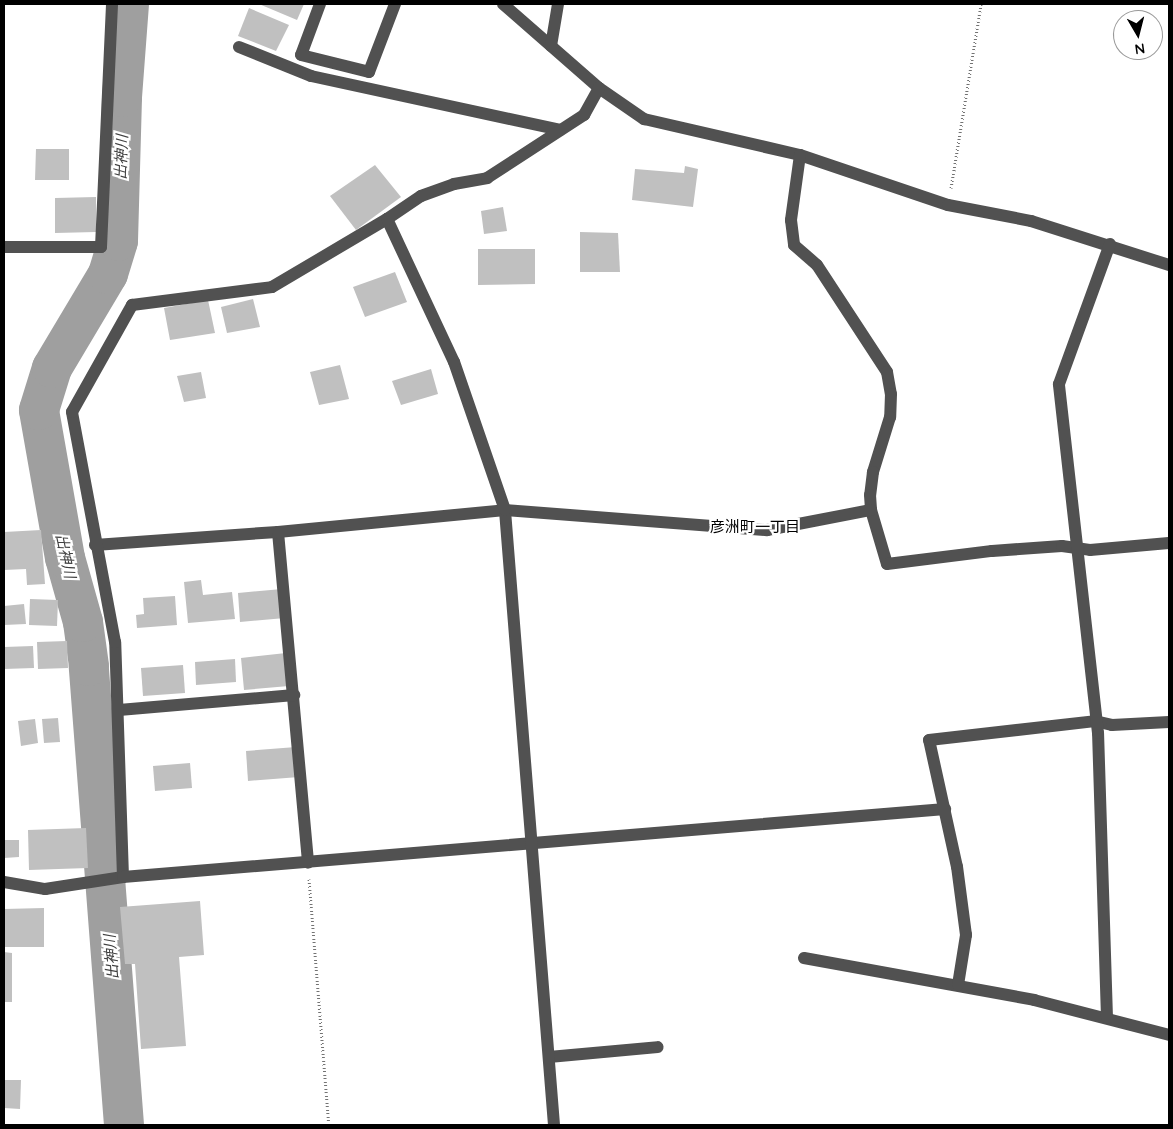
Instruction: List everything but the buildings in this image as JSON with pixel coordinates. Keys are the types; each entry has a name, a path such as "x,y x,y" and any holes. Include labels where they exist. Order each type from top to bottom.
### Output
{"street":[{"path":"4,247 101,247 112,4"},
{"path":"320,4 301,56 369,72 395,4"},
{"path":"502,4 599,88 644,119 800,155 948,205 1031,221 1110,244 1169,265"},
{"path":"551,46 558,4"},
{"path":"239,47 311,76 560,130"},
{"path":"123,877 115,642 95,544 72,412 132,305 272,287 387,219 421,196 454,184 487,178 584,115 599,88"},
{"path":"800,155 791,220 794,245 817,265 887,372 891,394 890,417 873,472 871,510 887,564 992,550 1169,543"},
{"path":"387,219 454,362 505,510 554,1125"},
{"path":"1107,1018 1095,721 1059,384 1110,244"},
{"path":"95,544 278,532 505,510 767,530 871,510"},
{"path":"278,532 308,863"},
{"path":"118,710 294,695"},
{"path":"958,985 966,936 945,809 929,740 1095,721 1112,725 1169,722"},
{"path":"4,882 45,889 123,877 532,845 945,809"},
{"path":"804,958 958,985 1107,1018 1169,1035"},
{"path":"549,1057 658,1047"}],"path":[{"path":"948,205 980,4"},
{"path":"308,863 329,1125"}],"waterway":[{"name":"出神川","path":"124,1125 89,666 83,622 65,558 39,410 52,368 108,274 118,241 122,97 129,4"}],"district":[{"name":"彦洲町一丁目","path":"755,527"}]}
